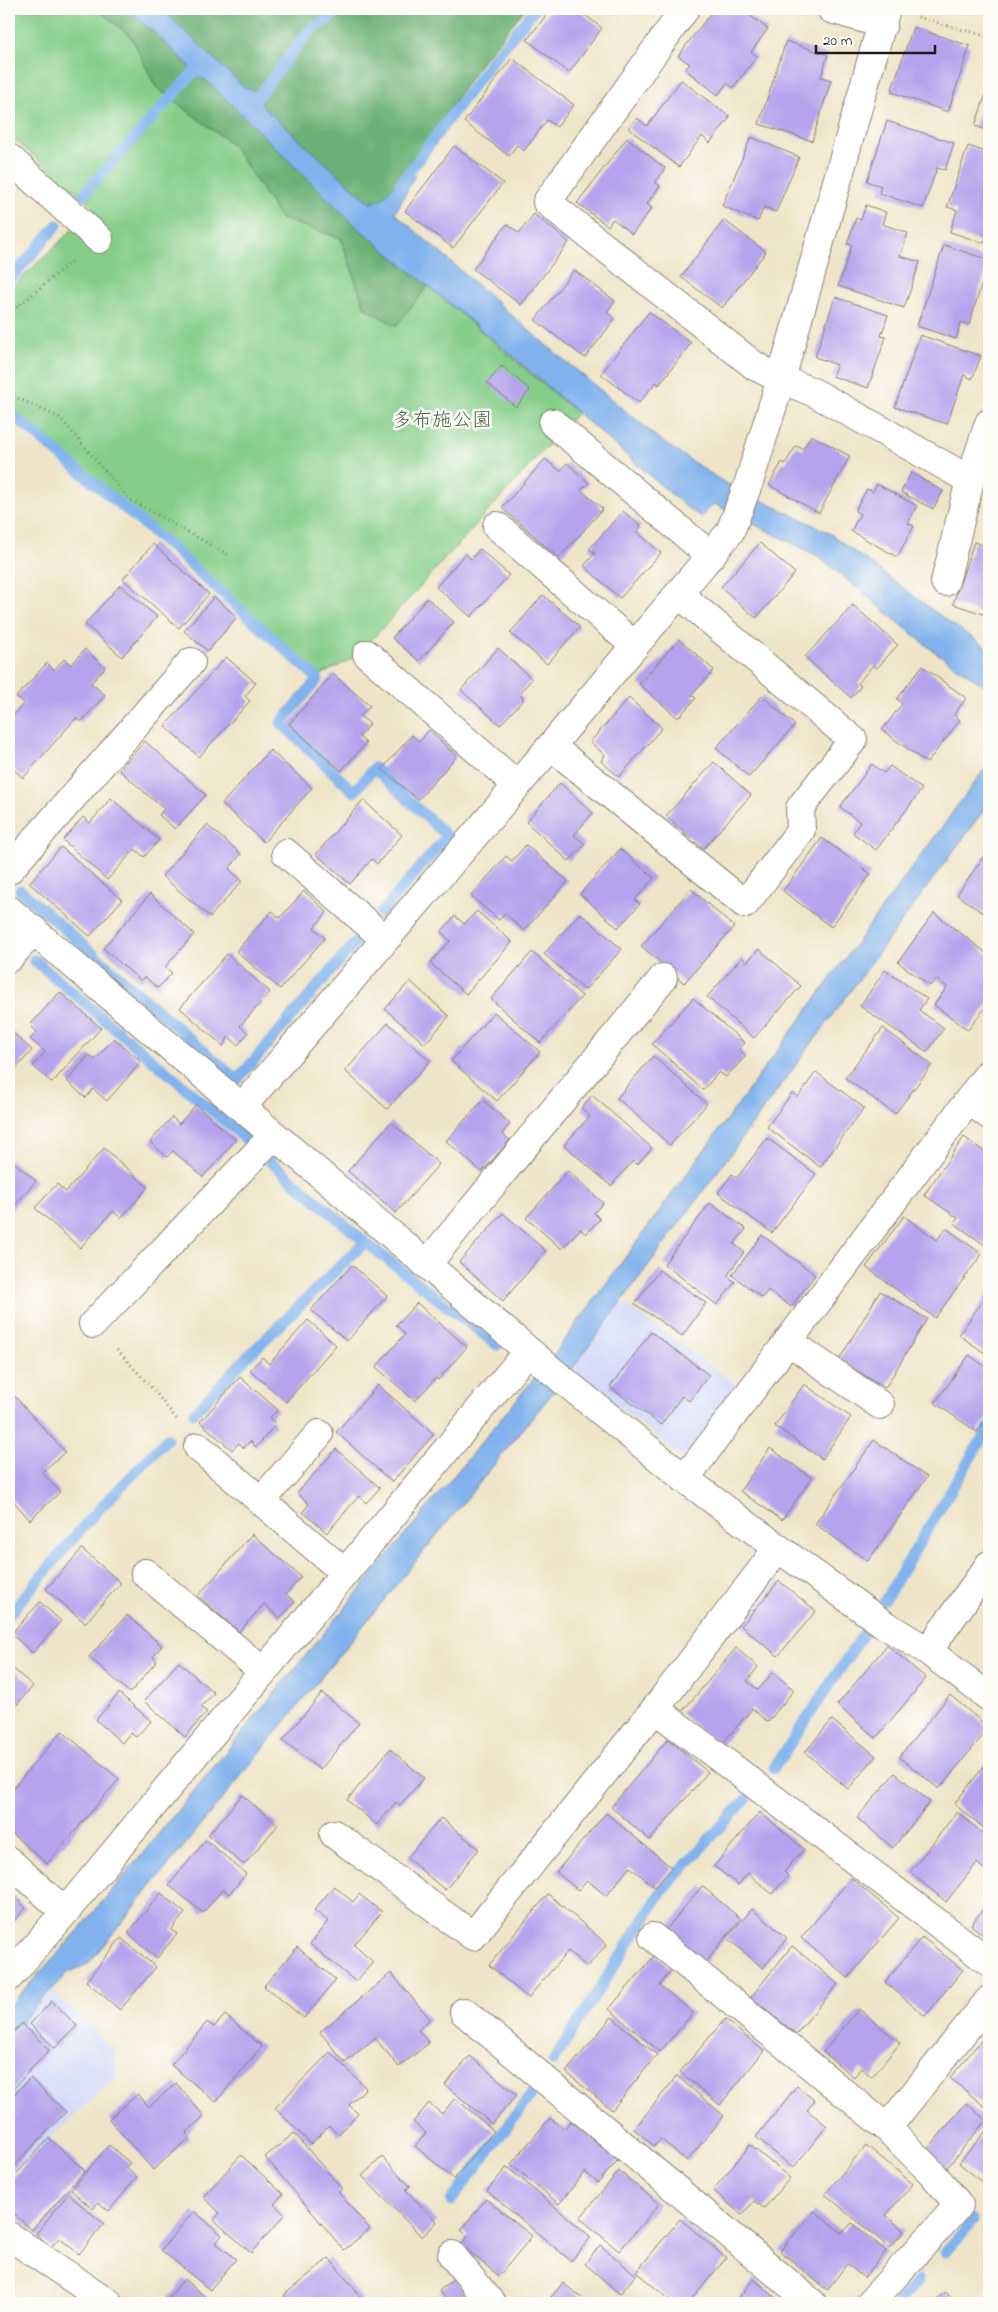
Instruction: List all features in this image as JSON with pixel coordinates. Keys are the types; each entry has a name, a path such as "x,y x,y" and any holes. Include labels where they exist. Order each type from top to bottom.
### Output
{"street":[{"path":"685,9 547,202 755,366 781,380 815,393 970,480"},
{"path":"242,1107 551,746 730,532 749,482 781,380 884,16 831,9"},
{"path":"9,158 99,238"},
{"path":"553,423 711,556"},
{"path":"945,582 970,480 989,423"},
{"path":"497,526 635,646"},
{"path":"551,746 745,904 801,830 800,808 853,740 679,594"},
{"path":"367,654 517,786"},
{"path":"9,870 191,662"},
{"path":"286,854 385,939"},
{"path":"9,910 534,1357 685,1479 885,1626 928,1651 989,1697"},
{"path":"9,958 34,930"},
{"path":"426,1264 663,978"},
{"path":"685,1479 788,1341 979,1108 989,1073"},
{"path":"93,1324 274,1134"},
{"path":"788,1341 880,1405"},
{"path":"9,1977 264,1672 344,1572 534,1357"},
{"path":"260,1501 318,1434"},
{"path":"198,1447 344,1572"},
{"path":"334,1834 473,1936 655,1709 778,1548"},
{"path":"928,1651 989,1565"},
{"path":"145,1573 264,1672"},
{"path":"655,1709 989,1962"},
{"path":"9,1861 65,1912"},
{"path":"653,1937 887,2128 932,2173 959,2205 870,2303"},
{"path":"887,2128 989,2000"},
{"path":"464,2012 812,2303"},
{"path":"9,2236 110,2303"},
{"path":"452,2255 491,2303"}],"path":[{"path":"884,16 906,14 989,37"},
{"path":"9,314 99,238"},
{"path":"9,394 60,418 129,499 230,556"},
{"path":"93,1324 152,1388 198,1447"}],"shaded area":[{"path":"622,1302 739,1386 683,1458 572,1369"},
{"path":"51,1990 114,2049 116,2077 9,2175 9,2034"}],"green space":[{"name":"多布施公園","path":"9,9 98,9 132,38 156,87 233,145 281,219 341,238 365,308 396,325 428,286 577,413 357,656 319,676 153,530 9,409 9,290 68,234 93,206 9,135"},
{"path":"98,9 525,9 477,68 407,171 358,228 428,286 396,326 365,308 341,238 281,219 233,145 156,87 132,38"}],"water":[{"path":"128,9 162,9 245,88 261,92 262,106 370,203 381,200 407,171 415,175 395,213 533,334 664,443 725,483 828,532 949,622 989,649 989,689 931,649 818,556 714,504 701,517 685,506 510,354 358,228 206,80 192,75 189,65"},
{"path":"989,763 989,803 572,1369 88,1964 67,1973 9,2034 9,2006 80,1929 555,1353"}],"building":[{"path":"551,9 577,9 602,28 569,73 527,40"},
{"path":"714,9 741,9 768,29 751,52 757,56 733,88 727,83 718,95 685,69 690,64 678,56"},
{"path":"913,27 970,46 948,112 891,92"},
{"path":"786,41 828,55 821,77 831,80 812,141 759,124"},
{"path":"512,58 574,105 557,127 547,120 524,151 517,145 509,156 464,122"},
{"path":"681,80 730,117 710,143 702,136 679,167 628,128 637,118 647,126"},
{"path":"989,85 989,131 975,126"},
{"path":"887,121 954,143 945,170 937,168 923,208 879,193 881,186 867,181"},
{"path":"751,137 799,157 776,212 764,207 758,221 722,206"},
{"path":"627,138 665,168 655,182 660,186 647,204 652,208 632,234 613,219 608,226 577,203"},
{"path":"454,146 503,183 453,248 405,211"},
{"path":"968,146 989,153 989,228 984,243 950,232 957,210 947,207"},
{"path":"866,205 886,212 882,224 908,233 900,256 920,262 904,308 838,286 852,245 847,244 856,218 861,220"},
{"path":"534,214 569,242 521,305 473,269 507,224 519,233"},
{"path":"724,220 766,252 722,308 681,277"},
{"path":"944,245 989,260 969,325 961,322 956,339 917,326"},
{"path":"574,270 615,301 607,312 615,319 585,358 535,320"},
{"path":"835,297 888,315 881,336 886,337 868,388 832,376 837,365 815,357"},
{"path":"649,312 691,343 659,385 656,382 639,403 601,374"},
{"path":"920,335 981,356 972,379 964,375 947,424 895,407"},
{"path":"502,366 530,390 516,407 487,383"},
{"path":"811,435 850,456 819,513 769,485 782,462 785,464 796,446 803,449"},
{"path":"545,459 560,471 567,463 589,483 581,490 603,509 559,558 502,508"},
{"path":"911,473 943,491 933,509 901,492"},
{"path":"877,484 917,506 908,523 914,526 897,557 851,531 860,514 855,511 867,489 873,492"},
{"path":"623,511 641,526 637,532 661,553 620,598 584,566 595,553 589,549"},
{"path":"974,542 989,547 989,616 953,604"},
{"path":"760,543 795,573 756,618 721,587"},
{"path":"153,544 209,594 179,628 123,579"},
{"path":"480,549 509,575 471,617 436,587 465,554 471,559"},
{"path":"120,585 157,617 122,657 85,624"},
{"path":"543,595 580,627 547,664 510,633"},
{"path":"214,597 237,617 208,651 184,631"},
{"path":"427,598 454,622 419,661 392,638"},
{"path":"853,605 898,645 877,668 873,665 858,683 861,686 851,698 805,657"},
{"path":"679,639 714,670 692,695 696,698 678,718 639,684"},
{"path":"498,648 532,679 519,694 524,699 500,725 461,690"},
{"path":"85,649 105,668 91,683 105,695 81,722 76,718 23,778 9,765 9,720 24,703 16,697 47,663 54,670 64,659 71,665"},
{"path":"226,657 256,683 245,696 250,701 199,757 165,726"},
{"path":"922,666 966,698 954,715 960,720 927,763 882,730 902,704 897,699"},
{"path":"333,674 370,706 360,716 370,724 359,737 366,743 341,771 289,724"},
{"path":"762,696 795,725 749,777 716,748"},
{"path":"629,698 662,728 619,777 601,761 605,755 590,742"},
{"path":"429,730 457,756 418,800 382,769 412,735 419,742"},
{"path":"145,741 206,795 175,829 159,815 164,809 119,770"},
{"path":"270,750 312,788 264,842 222,804"},
{"path":"714,762 751,795 703,849 666,816"},
{"path":"872,764 884,773 890,766 922,789 876,850 853,833 860,822 840,807"},
{"path":"560,783 593,813 574,835 585,844 569,861 526,822"},
{"path":"111,798 159,840 144,857 135,849 107,880 63,840 83,817 90,823"},
{"path":"363,800 402,835 377,864 372,859 350,884 316,854"},
{"path":"207,825 241,854 229,869 242,881 210,917 162,876"},
{"path":"822,838 871,874 831,927 783,891"},
{"path":"526,845 568,881 524,931 505,913 499,920 471,896 506,856 512,861"},
{"path":"61,847 122,900 90,936 29,883"},
{"path":"620,849 654,878 635,900 640,904 618,928 580,894"},
{"path":"989,849 989,917 957,895"},
{"path":"691,889 734,927 684,983 641,946"},
{"path":"304,891 327,912 314,928 325,938 280,989 236,951 272,911 280,918"},
{"path":"150,894 194,934 165,967 172,973 158,988 145,977 141,981 103,948"},
{"path":"477,911 512,942 466,994 430,963 450,941 441,932 455,916 464,924"},
{"path":"580,913 622,949 585,990 544,954"},
{"path":"934,913 989,955 989,966 986,970 989,972 989,1003 968,1030 934,1005 947,987 936,979 930,986 898,962"},
{"path":"759,949 801,986 754,1038 707,997 742,957 747,962"},
{"path":"532,952 582,996 540,1043 491,999"},
{"path":"227,954 270,992 240,1026 248,1033 238,1045 229,1037 223,1046 180,1008"},
{"path":"885,970 927,999 919,1010 944,1028 927,1052 860,1006"},
{"path":"410,981 449,1016 425,1044 385,1009"},
{"path":"60,992 101,1028 52,1083 33,1066 45,1052 30,1039 37,1032 30,1025"},
{"path":"693,998 745,1043 739,1049 746,1056 726,1077 719,1072 703,1090 652,1044"},
{"path":"494,1012 540,1052 497,1101 451,1061"},
{"path":"388,1023 430,1061 387,1109 345,1071"},
{"path":"883,1028 932,1065 895,1114 845,1078"},
{"path":"9,1029 32,1050 12,1074 9,1072"},
{"path":"114,1038 141,1062 107,1101 93,1089 86,1098 67,1081 89,1055 95,1060"},
{"path":"653,1056 707,1104 670,1145 617,1098"},
{"path":"816,1072 864,1108 820,1167 767,1127 792,1093 798,1097"},
{"path":"592,1095 652,1148 637,1165 633,1161 611,1186 564,1145 590,1116 581,1108"},
{"path":"483,1100 510,1124 502,1134 510,1140 482,1172 446,1141"},
{"path":"196,1105 236,1140 203,1177 173,1151 167,1157 150,1142 172,1117 179,1124"},
{"path":"391,1122 439,1164 396,1213 348,1171"},
{"path":"964,1137 989,1155 989,1205 985,1210 989,1213 989,1248 954,1223 958,1218 924,1195"},
{"path":"767,1138 816,1174 772,1233 718,1193 732,1174 737,1178"},
{"path":"104,1148 148,1187 121,1218 113,1211 80,1248 35,1208 57,1184 66,1192"},
{"path":"9,1160 36,1181 9,1212"},
{"path":"568,1171 603,1203 594,1213 600,1219 586,1234 580,1229 562,1249 526,1218"},
{"path":"710,1203 746,1229 734,1244 744,1252 727,1276 735,1282 717,1305 664,1264"},
{"path":"503,1213 546,1251 503,1301 459,1262"},
{"path":"904,1216 937,1240 946,1228 982,1254 935,1318 866,1267"},
{"path":"762,1235 815,1275 791,1307 768,1290 762,1298 732,1275"},
{"path":"352,1265 387,1296 347,1341 311,1310"},
{"path":"659,1270 706,1303 682,1336 635,1304"},
{"path":"880,1291 927,1319 885,1388 839,1360"},
{"path":"989,1292 989,1356 959,1335"},
{"path":"417,1303 467,1347 438,1380 436,1378 415,1401 376,1367 405,1334 396,1325"},
{"path":"308,1320 336,1345 286,1402 250,1370 262,1357 269,1364"},
{"path":"651,1332 709,1375 689,1401 682,1396 661,1425 610,1387"},
{"path":"969,1355 989,1369 989,1415 977,1432 935,1403"},
{"path":"240,1377 278,1410 269,1418 276,1424 256,1447 250,1441 244,1448 239,1443 232,1450 200,1422"},
{"path":"804,1384 851,1417 822,1459 775,1426"},
{"path":"378,1385 434,1434 392,1482 336,1432"},
{"path":"9,1390 65,1452 42,1472 60,1492 30,1520 9,1496"},
{"path":"874,1440 927,1477 868,1561 815,1524"},
{"path":"770,1448 812,1478 782,1520 740,1491"},
{"path":"336,1449 380,1488 366,1503 359,1496 327,1533 303,1512 309,1504 297,1493"},
{"path":"252,1534 301,1577 286,1594 295,1602 280,1618 264,1604 239,1632 198,1596"},
{"path":"82,1549 121,1583 85,1623 46,1589"},
{"path":"779,1581 816,1611 778,1656 741,1626"},
{"path":"40,1602 61,1621 33,1653 11,1634"},
{"path":"127,1615 162,1646 153,1657 157,1661 130,1693 89,1657"},
{"path":"887,1645 926,1678 876,1738 837,1705"},
{"path":"736,1648 758,1667 747,1681 758,1690 773,1672 794,1690 768,1722 752,1709 720,1746 681,1713"},
{"path":"179,1662 214,1693 201,1707 207,1712 185,1737 144,1701"},
{"path":"9,1665 33,1686 9,1714"},
{"path":"119,1693 151,1721 136,1737 130,1733 122,1743 96,1720"},
{"path":"322,1693 359,1723 320,1770 283,1740"},
{"path":"950,1695 989,1728 939,1789 899,1757"},
{"path":"832,1720 876,1756 848,1789 805,1752"},
{"path":"62,1731 119,1779 47,1864 9,1831 9,1793"},
{"path":"668,1739 708,1772 650,1840 611,1807"},
{"path":"390,1749 424,1778 400,1805 396,1802 377,1825 347,1800"},
{"path":"989,1760 989,1832 954,1804"},
{"path":"895,1773 930,1802 893,1848 857,1818"},
{"path":"242,1795 278,1825 244,1865 208,1835"},
{"path":"760,1812 804,1849 784,1872 788,1876 772,1894 748,1873 738,1885 714,1866"},
{"path":"957,1812 989,1838 989,1867 986,1871 977,1863 946,1902 910,1872"},
{"path":"606,1813 672,1868 655,1887 630,1867 606,1896 587,1880 578,1890 556,1872"},
{"path":"441,1818 479,1849 445,1890 407,1858"},
{"path":"206,1840 246,1874 229,1894 223,1889 203,1913 169,1885"},
{"path":"851,1878 899,1918 848,1978 801,1938"},
{"path":"334,1886 353,1902 359,1894 382,1912 354,1945 373,1962 356,1982 310,1944 328,1921 314,1910"},
{"path":"702,1886 741,1919 704,1964 664,1932"},
{"path":"9,1891 26,1908 9,1926"},
{"path":"161,1893 185,1913 171,1930 177,1934 157,1958 128,1933"},
{"path":"548,1894 607,1944 587,1967 568,1951 528,1998 489,1965"},
{"path":"989,1901 989,1940 971,1925"},
{"path":"752,1909 787,1938 763,1968 727,1938"},
{"path":"922,1937 963,1970 925,2016 885,1982"},
{"path":"121,1938 156,1967 120,2010 86,1981"},
{"path":"792,1946 838,1984 796,2034 751,1997"},
{"path":"297,1947 336,1980 304,2018 264,1986"},
{"path":"655,1955 672,1969 660,1985 693,2013 660,2052 609,2009"},
{"path":"391,1973 430,2019 418,2030 429,2043 399,2067 375,2038 345,2063 320,2032"},
{"path":"52,2001 77,2026 55,2048 30,2024"},
{"path":"859,2009 900,2043 872,2077 861,2068 854,2077 823,2052"},
{"path":"225,2015 262,2046 216,2102 171,2065 207,2022 214,2027"},
{"path":"612,2017 657,2055 612,2110 566,2072"},
{"path":"725,2019 764,2051 720,2105 680,2072"},
{"path":"22,2023 49,2050 9,2093 9,2037"},
{"path":"989,2031 989,2110 950,2078"},
{"path":"330,2052 366,2088 349,2105 358,2114 338,2135 329,2126 311,2144 275,2108"},
{"path":"470,2056 517,2095 492,2124 445,2085"},
{"path":"677,2076 724,2116 687,2161 661,2139 654,2146 634,2129"},
{"path":"30,2078 66,2112 10,2170 9,2100"},
{"path":"176,2083 204,2116 186,2133 190,2138 153,2170 109,2119 138,2094 149,2107"},
{"path":"797,2086 815,2101 807,2110 827,2126 793,2168 756,2137"},
{"path":"455,2098 494,2131 454,2179 415,2146 426,2133 413,2122 429,2103 442,2114"},
{"path":"966,2103 986,2120 947,2168 927,2150"},
{"path":"550,2118 564,2129 571,2121 618,2160 598,2183 585,2172 559,2204 511,2164"},
{"path":"989,2127 989,2175 983,2183 959,2163"},
{"path":"294,2133 342,2189 338,2192 370,2229 344,2250 265,2157"},
{"path":"49,2138 85,2171 32,2230 9,2209 9,2182"},
{"path":"109,2145 130,2163 126,2168 137,2177 109,2211 98,2202 93,2209 71,2190"},
{"path":"750,2145 790,2178 764,2208 754,2201 742,2215 713,2190"},
{"path":"866,2145 913,2184 886,2215 904,2231 890,2248 825,2194"},
{"path":"241,2155 283,2194 274,2204 285,2215 251,2253 214,2220 220,2213 203,2197"},
{"path":"382,2157 410,2186 406,2190 437,2222 422,2237 362,2176"},
{"path":"507,2167 591,2237 571,2261 487,2191"},
{"path":"619,2171 659,2204 619,2251 580,2218"},
{"path":"68,2194 104,2224 79,2254 59,2238 51,2247 36,2234"},
{"path":"486,2199 532,2236 499,2276 461,2245 468,2236 461,2230"},
{"path":"194,2211 222,2235 216,2243 236,2259 210,2290 161,2250"},
{"path":"814,2211 842,2233 852,2223 886,2251 864,2278 847,2264 827,2290 780,2251"},
{"path":"680,2219 726,2258 692,2299 696,2303 667,2303 670,2300 636,2272"},
{"path":"600,2245 636,2275 620,2294 585,2264"},
{"path":"329,2258 365,2302 290,2303 284,2295"},
{"path":"455,2278 476,2303 450,2303 439,2291"},
{"path":"184,2279 213,2303 164,2303"},
{"path":"754,2279 782,2303 734,2303"},
{"path":"563,2283 588,2303 546,2303"},
{"path":"944,2292 958,2303 934,2303"}],"waterway":[{"path":"252,104 308,32 343,9"},
{"path":"400,184 488,66 535,9"},
{"path":"82,196 201,64"},
{"path":"9,281 57,225"},
{"path":"9,412 171,547 318,679 281,723 354,792 374,768 447,836 381,913"},
{"path":"20,890 237,1080 355,943"},
{"path":"34,960 247,1140"},
{"path":"271,1162 365,1242 497,1345"},
{"path":"194,1413 243,1361 365,1242"},
{"path":"885,1600 989,1427"},
{"path":"9,1615 86,1523 167,1439"},
{"path":"774,1768 864,1633"},
{"path":"553,2061 662,1891 746,1799"},
{"path":"451,2201 533,2092"},
{"path":"945,2252 973,2221"},
{"path":"898,2303 918,2281"}]}
